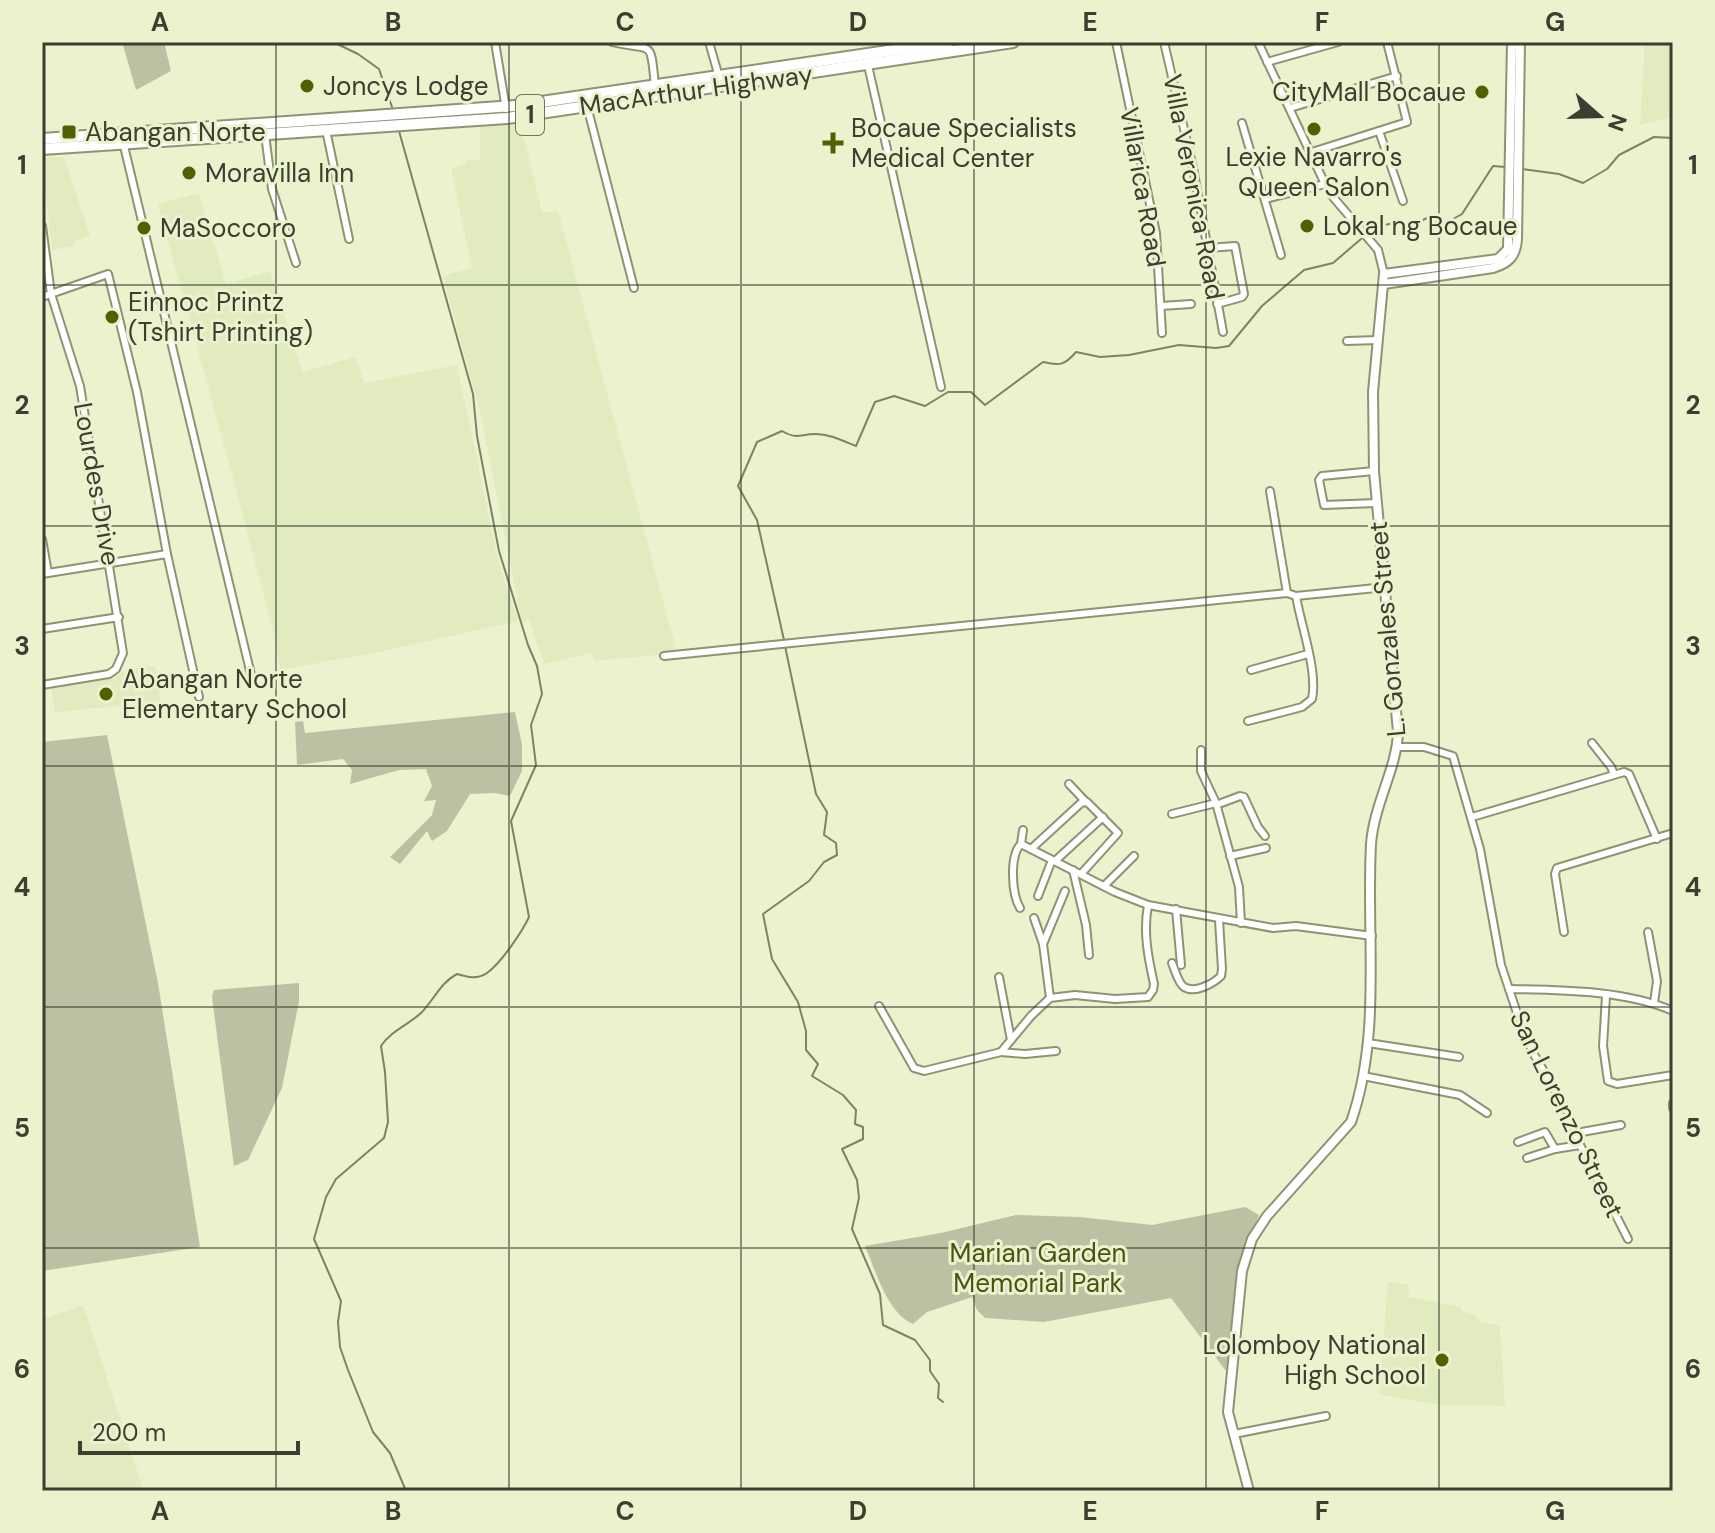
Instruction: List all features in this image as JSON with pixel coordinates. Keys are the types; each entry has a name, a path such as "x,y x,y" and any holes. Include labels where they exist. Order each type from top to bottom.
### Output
{"highway":[{"name":"MacArthur Highway","path":"42,139 506,106 656,90 866,59 949,42"},
{"name":"MacArthur Highway","path":"925,48 1013,42"},
{"name":"MacArthur Highway","path":"42,149 507,118 587,106 656,90"}],"street":[{"path":"495,42 507,118"},
{"path":"612,42 646,46 650,50 656,90"},
{"path":"709,42 720,81"},
{"name":"Villarica Road","path":"1116,42 1156,233 1162,333"},
{"name":"Villa Veronica Road","path":"1164,42 1223,332"},
{"name":"L. Gonzales Street","path":"1249,1491 1228,1412 1242,1271 1252,1239 1296,1181 1351,1122 1368,1043 1373,828 1398,747 1374,471 1373,392 1384,279 1378,250 1325,184 1258,42"},
{"path":"1267,62 1338,42"},
{"path":"1312,152 1407,121 1387,42"},
{"path":"1384,279 1504,264 1513,256 1516,249 1512,42"},
{"path":"1515,156 1520,42"},
{"path":"866,59 941,387"},
{"path":"1290,108 1397,76"},
{"path":"587,106 634,288"},
{"path":"1242,123 1281,255"},
{"path":"326,130 349,239"},
{"path":"1379,131 1403,201"},
{"path":"265,134 272,189 296,263"},
{"path":"123,142 253,683"},
{"path":"1265,199 1325,184"},
{"name":"Lourdes Drive","path":"42,226 51,294 80,386 123,653 116,669 109,674 42,685"},
{"path":"1208,248 1235,246 1244,294 1217,304"},
{"path":"42,297 108,274 137,392 167,554 199,697"},
{"path":"1161,306 1191,304"},
{"path":"1347,341 1378,340"},
{"path":"1374,471 1322,476 1319,480 1324,505 1376,503"},
{"path":"1270,491 1287,593"},
{"path":"42,539 45,574 167,554"},
{"path":"664,656 1287,593 1296,596 1386,587"},
{"path":"1248,721 1310,703 1314,675 1296,596"},
{"path":"42,629 119,617"},
{"path":"1251,670 1308,654"},
{"path":"1592,743 1614,774"},
{"name":"San Lorenzo Street","path":"1398,747 1424,747 1453,756 1472,817 1501,965 1509,989 1532,1051 1567,1111 1580,1145 1628,1239"},
{"path":"1201,750 1201,771 1216,804 1239,887 1241,923"},
{"path":"1472,817 1624,772 1629,774 1657,839"},
{"path":"1069,784 1116,829 1117,835 1081,874"},
{"path":"1172,814 1240,796 1244,797 1265,836"},
{"path":"1031,849 1085,801"},
{"path":"1038,896 1054,860 1103,817"},
{"path":"1020,908 1016,901 1012,871 1013,857 1021,844 1023,830"},
{"path":"1564,932 1555,874 1557,868 1673,833"},
{"path":"1021,844 1131,900 1148,905 1273,928 1296,926 1372,936"},
{"path":"1230,856 1266,848"},
{"path":"1104,886 1134,856"},
{"path":"1073,870 1086,925 1089,955"},
{"path":"1043,944 1065,891"},
{"path":"1001,1052 1050,998 1075,995 1115,999 1151,995 1154,984 1145,923 1148,905"},
{"path":"1176,909 1181,965"},
{"path":"1034,918 1043,944 1050,998"},
{"path":"1172,963 1182,986 1188,989 1202,988 1216,981 1222,969 1219,920"},
{"path":"1648,932 1657,981 1654,1003"},
{"path":"999,977 1012,1042"},
{"path":"1509,989 1546,989 1606,996 1654,1003 1673,1011"},
{"path":"1606,996 1603,1046 1608,1081 1617,1084 1673,1075"},
{"path":"879,1006 914,1068 924,1071 1001,1052 1025,1054 1056,1051"},
{"path":"1368,1043 1459,1057"},
{"path":"1363,1076 1460,1095 1487,1113"},
{"path":"1576,1133 1621,1125"},
{"path":"1518,1142 1545,1132 1555,1149"},
{"path":"1527,1158 1580,1145"},
{"path":"1234,1434 1326,1416"}],"shaded area":[{"path":"1645,42 1673,42 1673,117 1640,125"},
{"path":"516,122 525,142 542,212 558,211 677,653 594,661 591,653 544,664 529,620 522,622 481,415 443,276 472,268 451,168 466,164 466,161 480,160 480,125"},
{"path":"64,157 90,236 77,240 73,246 52,250 42,158"},
{"path":"199,193 226,284 270,271 302,372 356,357 364,383 457,365 498,560 518,621 280,670 275,638 239,500 158,204"},
{"name":"Abangan Norte Elementary School","path":"155,666 161,702 55,712 51,686 113,678 127,669"},
{"name":"Lolomboy National High School","path":"1388,1282 1409,1285 1408,1297 1461,1307 1461,1311 1476,1315 1478,1321 1500,1326 1505,1406 1439,1405 1379,1394"},
{"path":"83,1305 142,1486 135,1491 42,1491 42,1320"}],"green space":[{"path":"122,42 164,42 171,71 136,90"},
{"path":"515,712 522,745 522,771 510,796 470,794 447,831 432,841 427,831 400,864 390,857 432,815 436,800 424,801 432,786 426,769 399,770 350,784 352,770 343,759 297,765 295,722 303,721 305,733"},
{"path":"107,735 158,983 200,1247 42,1271 42,742"},
{"path":"299,983 299,1001 282,1088 248,1160 234,1166 212,997 214,990"},
{"name":"Marian Garden Memorial Park","path":"1245,1207 1259,1215 1238,1268 1226,1371 1171,1298 1044,1322 985,1318 977,1310 972,1297 927,1312 913,1324 904,1319 889,1301 865,1246 941,1233 1016,1215 1080,1217 1152,1225"}],"waterway":[{"path":"333,42 379,69 392,107"},
{"path":"399,131 473,394 477,436 499,551 537,666 542,694 531,725 536,765 511,821 529,917 511,947 493,968 480,977 457,974 451,978 421,1013 381,1046 388,1122 384,1138 336,1179 326,1197 314,1239 341,1301 338,1322 340,1347 348,1370 373,1432 390,1453 406,1491"},
{"path":"1523,169 1559,174 1583,183 1607,169 1619,155 1654,137 1673,138"},
{"path":"784,640 757,520 738,486 757,442 782,431 795,436 826,435 856,446 875,402 894,396 925,406 948,392 971,392 985,405 1043,362 1062,363 1076,352 1100,357 1179,345 1229,346 1262,306 1304,270 1333,263 1375,227 1394,223 1411,226 1427,218 1444,224 1462,214 1493,166 1505,167"},
{"path":"785,646 816,794 827,812 824,835 836,843 837,855 824,862 809,881 763,914 772,959 798,1002 806,1031 806,1050 818,1064 812,1076 843,1095 856,1110 855,1124 863,1127 863,1139 842,1149 857,1180 859,1198 852,1229 880,1294 883,1325 915,1340 930,1360 930,1371 939,1384 938,1398 943,1402"}],"place":[{"name":"Joncys Lodge","path":"307,86"},
{"name":"CityMall Bocaue","path":"1482,92"},
{"name":"Lexie Navarro's Queen Salon","path":"1314,129"},
{"name":"Abangan Norte","path":"69,132"},
{"name":"Bocaue Specialists Medical Center","path":"833,143"},
{"name":"Moravilla Inn","path":"189,173"},
{"name":"Lokal ng Bocaue","path":"1307,226"},
{"name":"MaSoccoro","path":"144,228"},
{"name":"Einnoc Printz (Tshirt Printing)","path":"112,317"},
{"name":"Abangan Norte Elementary School","path":"106,694"},
{"name":"Lolomboy National High School","path":"1442,1360"}]}
